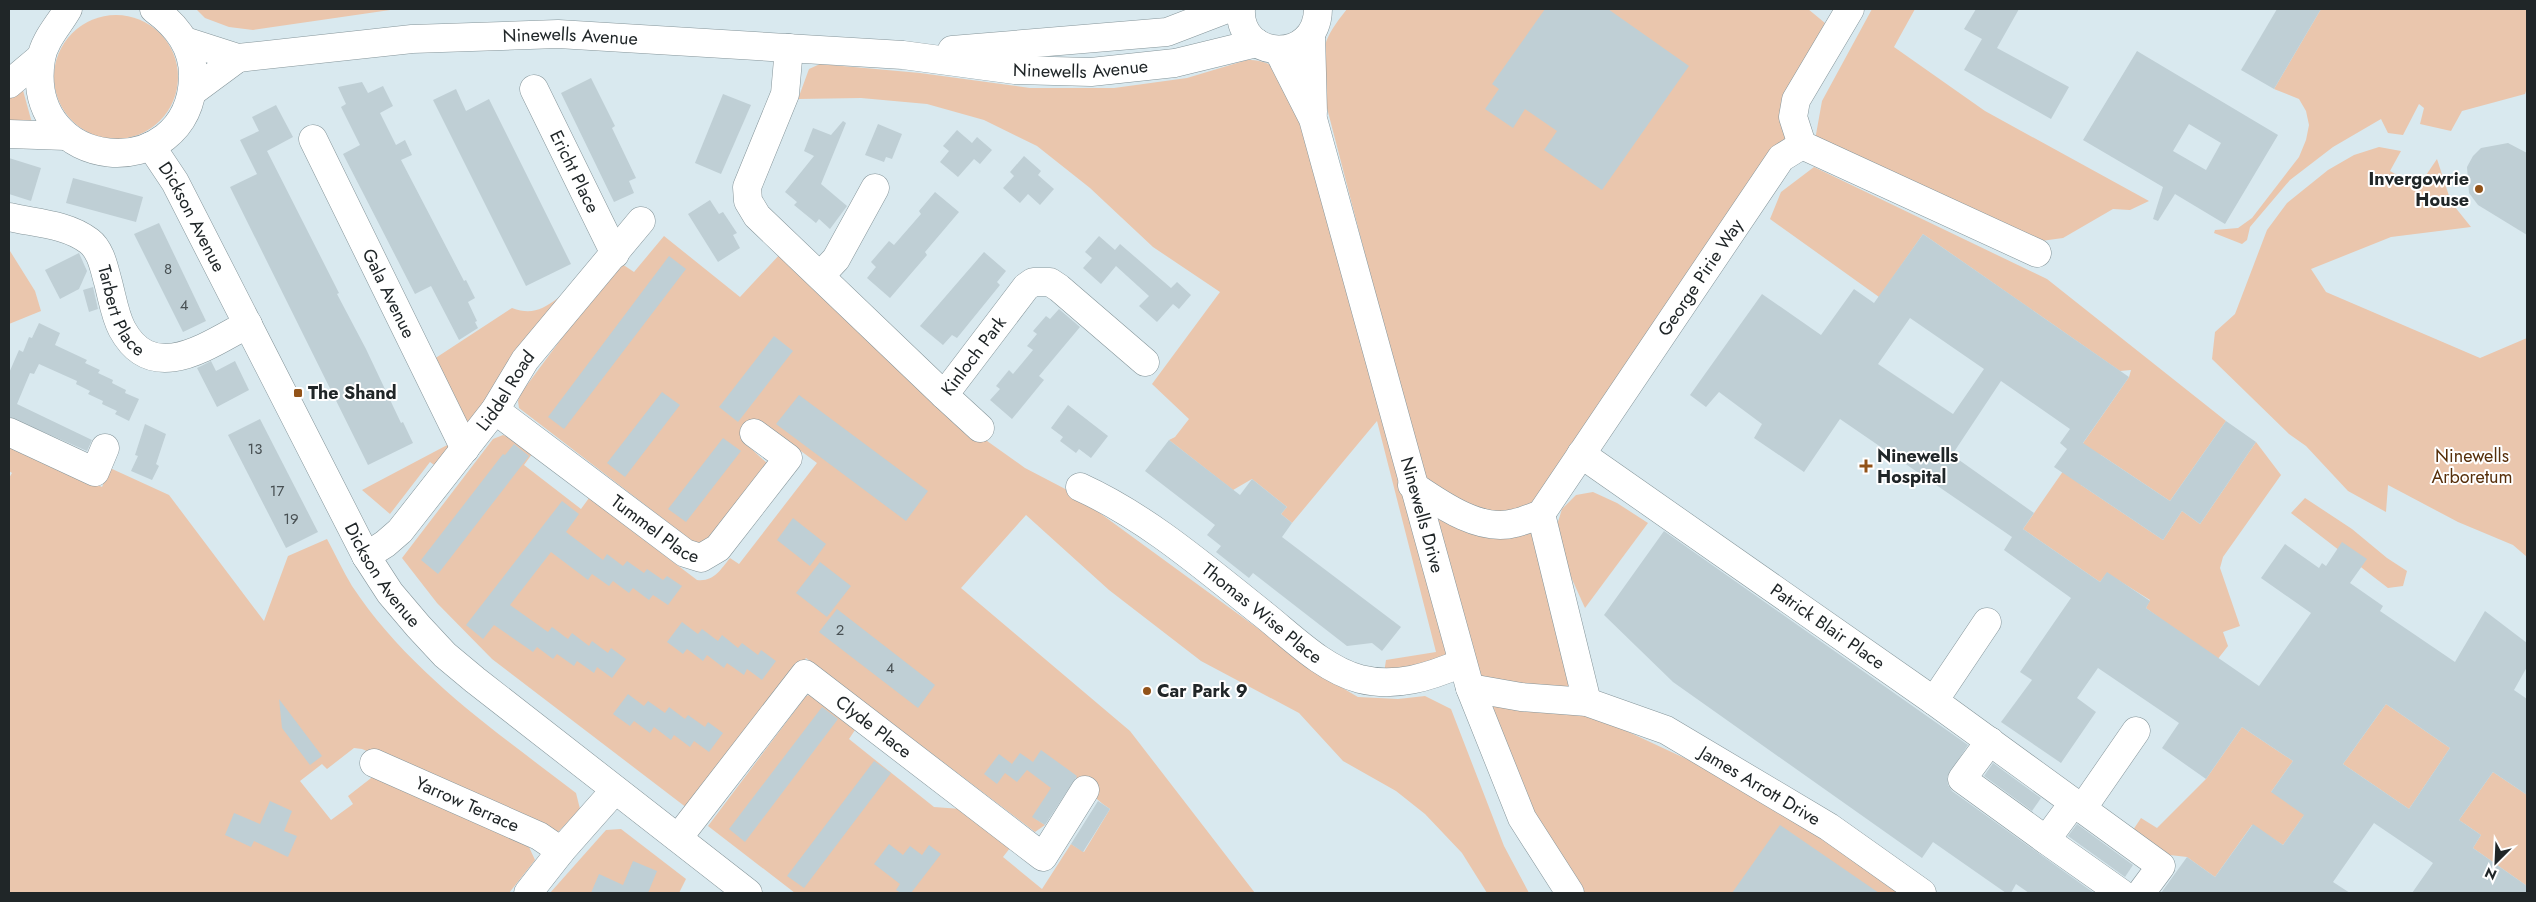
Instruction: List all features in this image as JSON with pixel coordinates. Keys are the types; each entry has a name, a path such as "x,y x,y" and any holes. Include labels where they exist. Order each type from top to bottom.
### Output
{"street":[{"path":"70,13 49,38 41,57 39,86 48,113 66,136 92,151 122,154 151,146 170,132 184,114 192,92 193,66 185,41 171,22 154,9"},
{"name":"Ninewells Avenue","path":"903,55 1166,32 1227,9"},
{"path":"1241,9 1243,25 1267,46"},
{"path":"1850,9 1796,100 1793,117 1802,145 2037,253"},
{"name":"Ninewells Avenue","path":"185,41 238,58 412,39 558,34 903,55 1015,70 1091,72 1175,63 1267,46 1290,49 1302,43 1316,15"},
{"name":"Ninewells Drive","path":"1316,15 1313,119 1412,485 1466,675 1522,818 1570,893"},
{"name":"Ninewells Drive","path":"1267,46 1313,119"},
{"name":"Kinloch Park","path":"789,48 785,94 748,188 748,202 756,216 821,275 944,395 1026,287 1033,282 1050,282 1104,342 1145,362"},
{"path":"9,84 41,57"},
{"path":"192,92 238,58"},
{"name":"Ericht Place","path":"534,89 615,254"},
{"path":"9,134 66,136"},
{"name":"Gala Avenue","path":"313,139 465,449"},
{"name":"George Pirie Way","path":"1541,514 1781,158 1802,145"},
{"name":"Dickson Avenue","path":"151,146 175,182 366,556 390,593 445,655 748,893"},
{"path":"821,275 836,258 875,188"},
{"name":"Tarbert Place","path":"9,217 73,231 90,242 102,259 122,328 136,350 161,359 186,356 248,324"},
{"name":"Liddel Road","path":"366,556 385,544 400,531 494,410 525,360 641,221"},
{"path":"944,395 980,428"},
{"name":"Tummel Place","path":"494,410 685,553 701,558 718,548 788,458 754,432"},
{"path":"9,432 95,472 105,448"},
{"name":"Patrick Blair Place","path":"1581,454 1934,701 2078,805 2129,830 2161,866 2140,893"},
{"path":"1412,485 1440,504 1466,518 1494,524 1514,524 1541,514 1587,702"},
{"name":"Thomas Wise Place","path":"1080,486 1102,497 1170,540 1322,661 1359,678 1393,683 1466,675"},
{"path":"1934,701 1987,622"},
{"name":"Clyde Place","path":"678,838 805,674 1043,857 1085,790"},
{"name":"James Arrott Drive","path":"1466,675 1521,697 1587,702 1666,730 1829,827 1922,893"},
{"path":"2046,840 2078,805 2136,731"},
{"path":"1990,742 1962,779 2122,893"},
{"name":"Yarrow Terrace","path":"374,763 539,836 561,851"},
{"path":"528,893 561,851 615,790"}],"green space":[{"path":"196,9 397,9 253,30 229,27 205,18"},
{"path":"1347,9 1808,9 1825,23 1811,53 1793,136 1534,508 1590,714 1723,776 1906,893 1576,893 1526,814 1475,677 1321,85 1325,44 1333,28"},
{"path":"1872,9 1915,9 1894,47 1985,111 2149,201 2130,210 2113,209 2063,238 2041,241 1815,140 1822,101"},
{"path":"2321,9 2527,9 2527,88 2525,94 2462,111 2451,131 2420,124 2424,108 2419,104 2403,135 2388,133 2381,119 2333,147 2290,180 2250,227 2247,240 2242,244 2214,233 2215,230 2238,228 2252,218 2299,157 2306,140 2309,125 2306,111 2299,99 2274,89"},
{"path":"116,15 140,20 160,33 173,53 178,77 173,101 160,121 140,134 116,139 92,134 72,121 59,101 54,77 59,53 72,33 92,20"},
{"path":"1247,60 1261,61 1272,66 1290,84 1450,659 1384,673 1386,660 1436,652 1377,421 1292,523 1281,514 1287,507 1252,479 1233,490 1169,440 1175,437 1189,419 1152,384 1220,292 1153,247 1090,188 1037,146 984,120 927,104 861,98 798,99 809,69 820,64 920,73 1030,88 1114,88 1187,78"},
{"path":"21,83 32,123 9,120 9,93"},
{"name":"Ninewells Arboretum","path":"2379,147 2401,151 2390,171 2418,187 2437,159 2451,202 2471,227 2391,237 2311,269 2326,292 2480,358 2527,338 2527,557 2513,545 2458,522 2388,485 2386,512 2348,491 2306,446 2289,434 2212,359 2215,332 2235,314 2267,230 2287,203 2328,170 2354,155"},
{"path":"1814,167 2047,279 2226,421 2170,501 2101,455 2079,449 2129,377 2131,370 2120,371 1923,234 1879,297 1770,219 1781,192"},
{"path":"664,236 740,297 782,252 973,431 1025,468 1071,492 1327,679 1358,697 1398,699 1425,696 1451,709 1504,846 1529,893 1487,893 1462,853 1425,814 1396,791 1343,761 1299,713 1201,661 1109,590 1026,515 961,588 1130,731 1255,893 795,893 708,826 806,696 812,694 857,727 849,739 934,807 961,809 1010,848 1003,857 1042,889 1071,844 1084,852 1110,809 1065,768 1033,817 1045,825 1035,832 806,658 687,808 492,659 437,603 402,558 493,439 503,435 515,440 532,454 524,465 581,509 589,498 697,580 712,577 720,571 730,558 739,564 817,463 762,422 746,444 769,465 705,544 696,544 519,408 518,401 521,393 579,315 622,264 634,272"},
{"path":"10,251 35,291 41,311 9,324"},
{"path":"558,298 561,304 476,426 463,426 431,361 512,308 525,311 536,310 547,306"},
{"path":"2256,442 2281,475 2223,557 2220,568 2240,626 2223,632 2228,646 2217,660 2146,608 2150,600 2107,573 2100,582 2023,529 2075,454 2081,485 2163,540 2182,511 2200,524"},
{"path":"9,443 102,487 110,468 169,495 264,621 288,556 327,539 352,586 400,646 455,698 576,793 580,809 558,832 362,749 354,748 327,769 322,764 300,781 331,820 353,804 348,796 375,775 529,847 535,860 509,893 9,893 9,478 12,473 9,471"},
{"path":"451,443 440,469 430,462 390,514 362,490"},
{"path":"1593,492 1617,503 1648,523 1585,608 1557,546 1557,525 1562,509 1576,495"},
{"path":"2305,498 2352,529 2387,558 2407,571 2403,586 2388,588 2291,513"},
{"path":"2386,704 2450,748 2409,809 2343,764"},
{"path":"2242,727 2293,761 2271,792 2329,780 2283,845 2252,825 2215,877 2187,857 2161,854 2131,833 2141,818 2157,828 2206,779"},
{"path":"2493,772 2527,795 2527,886 2473,848 2481,835 2459,820"},
{"path":"621,829 686,879 679,893 550,893 606,830"}],"building":[{"path":"1545,9 1608,9 1689,66 1602,190 1544,150 1557,131 1525,109 1513,128 1485,109 1499,89 1492,84"},
{"path":"1976,9 2019,9 1997,48 2069,87 2051,119 1964,70 1982,39 1964,29"},
{"path":"2277,9 2321,9 2274,89 2241,70"},
{"path":"2137,51 2278,135 2225,224 2175,194 2158,221 2153,219 2163,187 2083,140","holes":["2189,124 2221,143 2206,170 2173,151"]},
{"path":"591,78 615,126 612,128 636,178 629,181 634,193 614,202 561,93"},
{"path":"362,82 368,93 383,86 393,106 380,113 396,145 405,140 412,155 401,160 464,281 466,280 475,298 468,302 477,321 475,322 478,328 459,340 431,286 415,294 343,154 360,145 341,107 346,104 338,87"},
{"path":"456,89 466,111 489,99 571,264 526,286 433,100"},
{"path":"723,94 751,105 721,174 695,163"},
{"path":"276,105 293,137 267,151 339,293 337,294 366,349 401,423 403,422 413,443 368,465 230,187 257,174 240,140 259,131 252,117"},
{"path":"843,121 846,123 821,184 847,206 830,229 819,219 816,223 794,205 797,202 785,192 814,156 804,151 813,128 831,135"},
{"path":"878,124 902,134 892,159 886,157 884,162 865,155"},
{"path":"957,130 972,143 977,137 992,150 980,164 974,159 958,177 940,162 949,151 943,146"},
{"name":"Invergowrie House","path":"2508,143 2527,153 2527,235 2478,205 2469,193 2467,167 2473,156 2481,148"},
{"path":"1024,156 1041,171 1038,175 1054,189 1040,205 1028,194 1020,203 1003,188 1014,176 1010,172"},
{"path":"9,158 41,168 31,201 9,194"},
{"path":"73,178 143,197 136,222 66,203"},
{"path":"935,192 959,212 925,252 927,255 890,298 867,278 876,267 871,262 889,241 894,245 921,214 919,211"},
{"path":"710,200 719,214 723,212 737,233 733,235 740,248 718,262 688,214"},
{"path":"159,223 206,321 183,332 134,234"},
{"path":"1923,234 2129,377 2083,443 2170,501 2226,421 2256,442 2200,524 2182,511 2163,540 2054,467 2067,449 2060,443 2070,429 2001,381 1952,455 2034,513 2023,529 2100,582 2107,572 2150,601 2146,608 2259,686 2311,613 2261,578 2285,544 2319,568 2322,563 2326,566 2342,542 2367,559 2350,583 2383,606 2380,611 2455,662 2485,611 2527,643 2527,667 2514,690 2527,699 2527,795 2493,772 2459,820 2481,835 2473,848 2527,886 2527,893 2412,893 2433,863 2374,823 2333,882 2350,893 2161,893 2187,857 2215,877 2253,824 2283,845 2304,815 2271,792 2293,761 2242,727 2206,779 2162,748 2179,723 2098,668 2077,698 2096,712 2061,763 2001,722 2032,680 2020,672 2071,598 2004,550 2012,537 1840,419 1804,472 1754,438 1762,424 1719,392 1706,407 1690,395 1762,294 1821,335 1854,289 1874,303","holes":["1910,318 1984,369 1953,414 1878,364","2386,704 2450,748 2409,809 2343,764"]},
{"path":"1099,236 1115,250 1120,244 1171,288 1177,282 1191,295 1179,309 1173,304 1157,322 1139,306 1149,296 1116,266 1101,284 1083,268 1092,258 1085,252"},
{"path":"984,252 1006,271 997,282 1000,285 957,338 952,335 943,345 920,326"},
{"path":"79,253 87,271 79,289 60,299 45,270"},
{"path":"669,256 686,269 564,429 548,417"},
{"path":"93,287 98,309 89,312 83,290"},
{"path":"1059,309 1080,327 1039,376 1044,380 1012,419 990,400 1000,389 996,386 1009,370 1013,374 1033,350 1027,346 1037,334 1033,331 1046,316 1050,319"},
{"path":"39,323 60,333 55,345 87,360 85,363 100,370 98,373 113,380 112,383 126,390 125,393 139,399 129,421 115,414 117,411 102,404 103,401 88,394 90,391 76,384 77,381 39,364 34,374 30,373 17,404 92,440 87,451 9,417 9,373 19,350 23,352 29,337 32,338"},
{"path":"774,336 793,351 738,422 719,407"},
{"path":"211,361 216,371 235,361 249,390 217,407 197,368"},
{"path":"662,392 680,405 625,477 607,463"},
{"path":"799,395 928,491 906,521 776,424"},
{"path":"1068,405 1108,436 1091,458 1079,449 1076,453 1060,441 1063,437 1051,428"},
{"path":"260,419 318,532 286,548 228,435"},
{"path":"145,424 166,434 156,464 159,466 152,480 131,471 138,456 135,455"},
{"path":"723,438 741,451 686,522 668,509"},
{"path":"1169,440 1240,495 1252,479 1287,507 1281,514 1292,523 1282,537 1401,627 1382,651 1372,643 1347,646 1253,573 1249,578 1216,552 1221,546 1207,535 1215,525 1145,471"},
{"path":"514,444 529,456 438,574 421,560 503,454 505,455"},
{"path":"562,501 579,514 566,532 603,560 607,554 623,566 627,561 644,573 647,569 663,580 667,576 682,586 668,605 653,595 649,600 633,588 629,593 613,581 609,586 592,574 588,580 551,552 510,605 548,632 552,627 568,639 572,633 589,646 592,641 608,653 611,648 626,659 612,678 597,667 594,673 577,661 574,666 557,654 553,659 537,647 533,652 494,625 483,639 466,625"},
{"path":"793,518 826,544 810,566 777,540"},
{"path":"1664,531 1968,745 1947,777 1948,785 1952,791 2094,893 2029,893 2016,884 2011,893 2006,893 1933,842 1922,858 1673,682 1604,615"},
{"path":"820,562 851,586 827,617 796,593"},
{"path":"837,609 935,685 918,708 819,632"},
{"path":"682,622 698,634 702,629 718,641 722,635 738,648 742,643 758,655 761,650 776,661 762,680 747,669 744,675 727,663 724,668 707,655 703,661 687,649 683,654 667,642"},
{"path":"628,694 644,706 648,701 665,713 669,707 685,719 688,715 705,727 708,722 723,733 709,752 694,741 690,747 674,735 671,740 654,727 650,733 634,721 630,726 613,714"},
{"path":"279,699 322,756 310,765 282,728"},
{"path":"822,707 838,719 745,842 729,829"},
{"path":"1041,750 1077,776 1045,825 1032,817 1051,788 1027,770 1017,782 1005,773 997,784 984,774 999,754 1012,764 1020,753 1033,762"},
{"path":"874,761 891,773 804,888 787,876"},
{"path":"1993,763 2041,798 2032,811 1984,776"},
{"path":"270,801 292,811 284,831 297,836 288,857 254,841 251,847 225,835 234,813 260,824"},
{"path":"1098,801 1110,809 1083,852 1071,844"},
{"path":"2077,824 2133,865 2125,877 2068,836"},
{"path":"1780,825 1879,893 1732,893"},
{"path":"889,844 903,855 910,846 922,855 929,845 941,854 911,893 901,893 896,890 900,884 874,864"},
{"path":"633,861 657,871 648,893 591,893 599,874 623,885"}],"place":[{"name":"Invergowrie House","path":"2479,189"},
{"name":"The Shand","path":"298,393"},
{"name":"Ninewells Hospital","path":"1866,466"},
{"name":"Car Park 9","path":"1147,691"}]}
